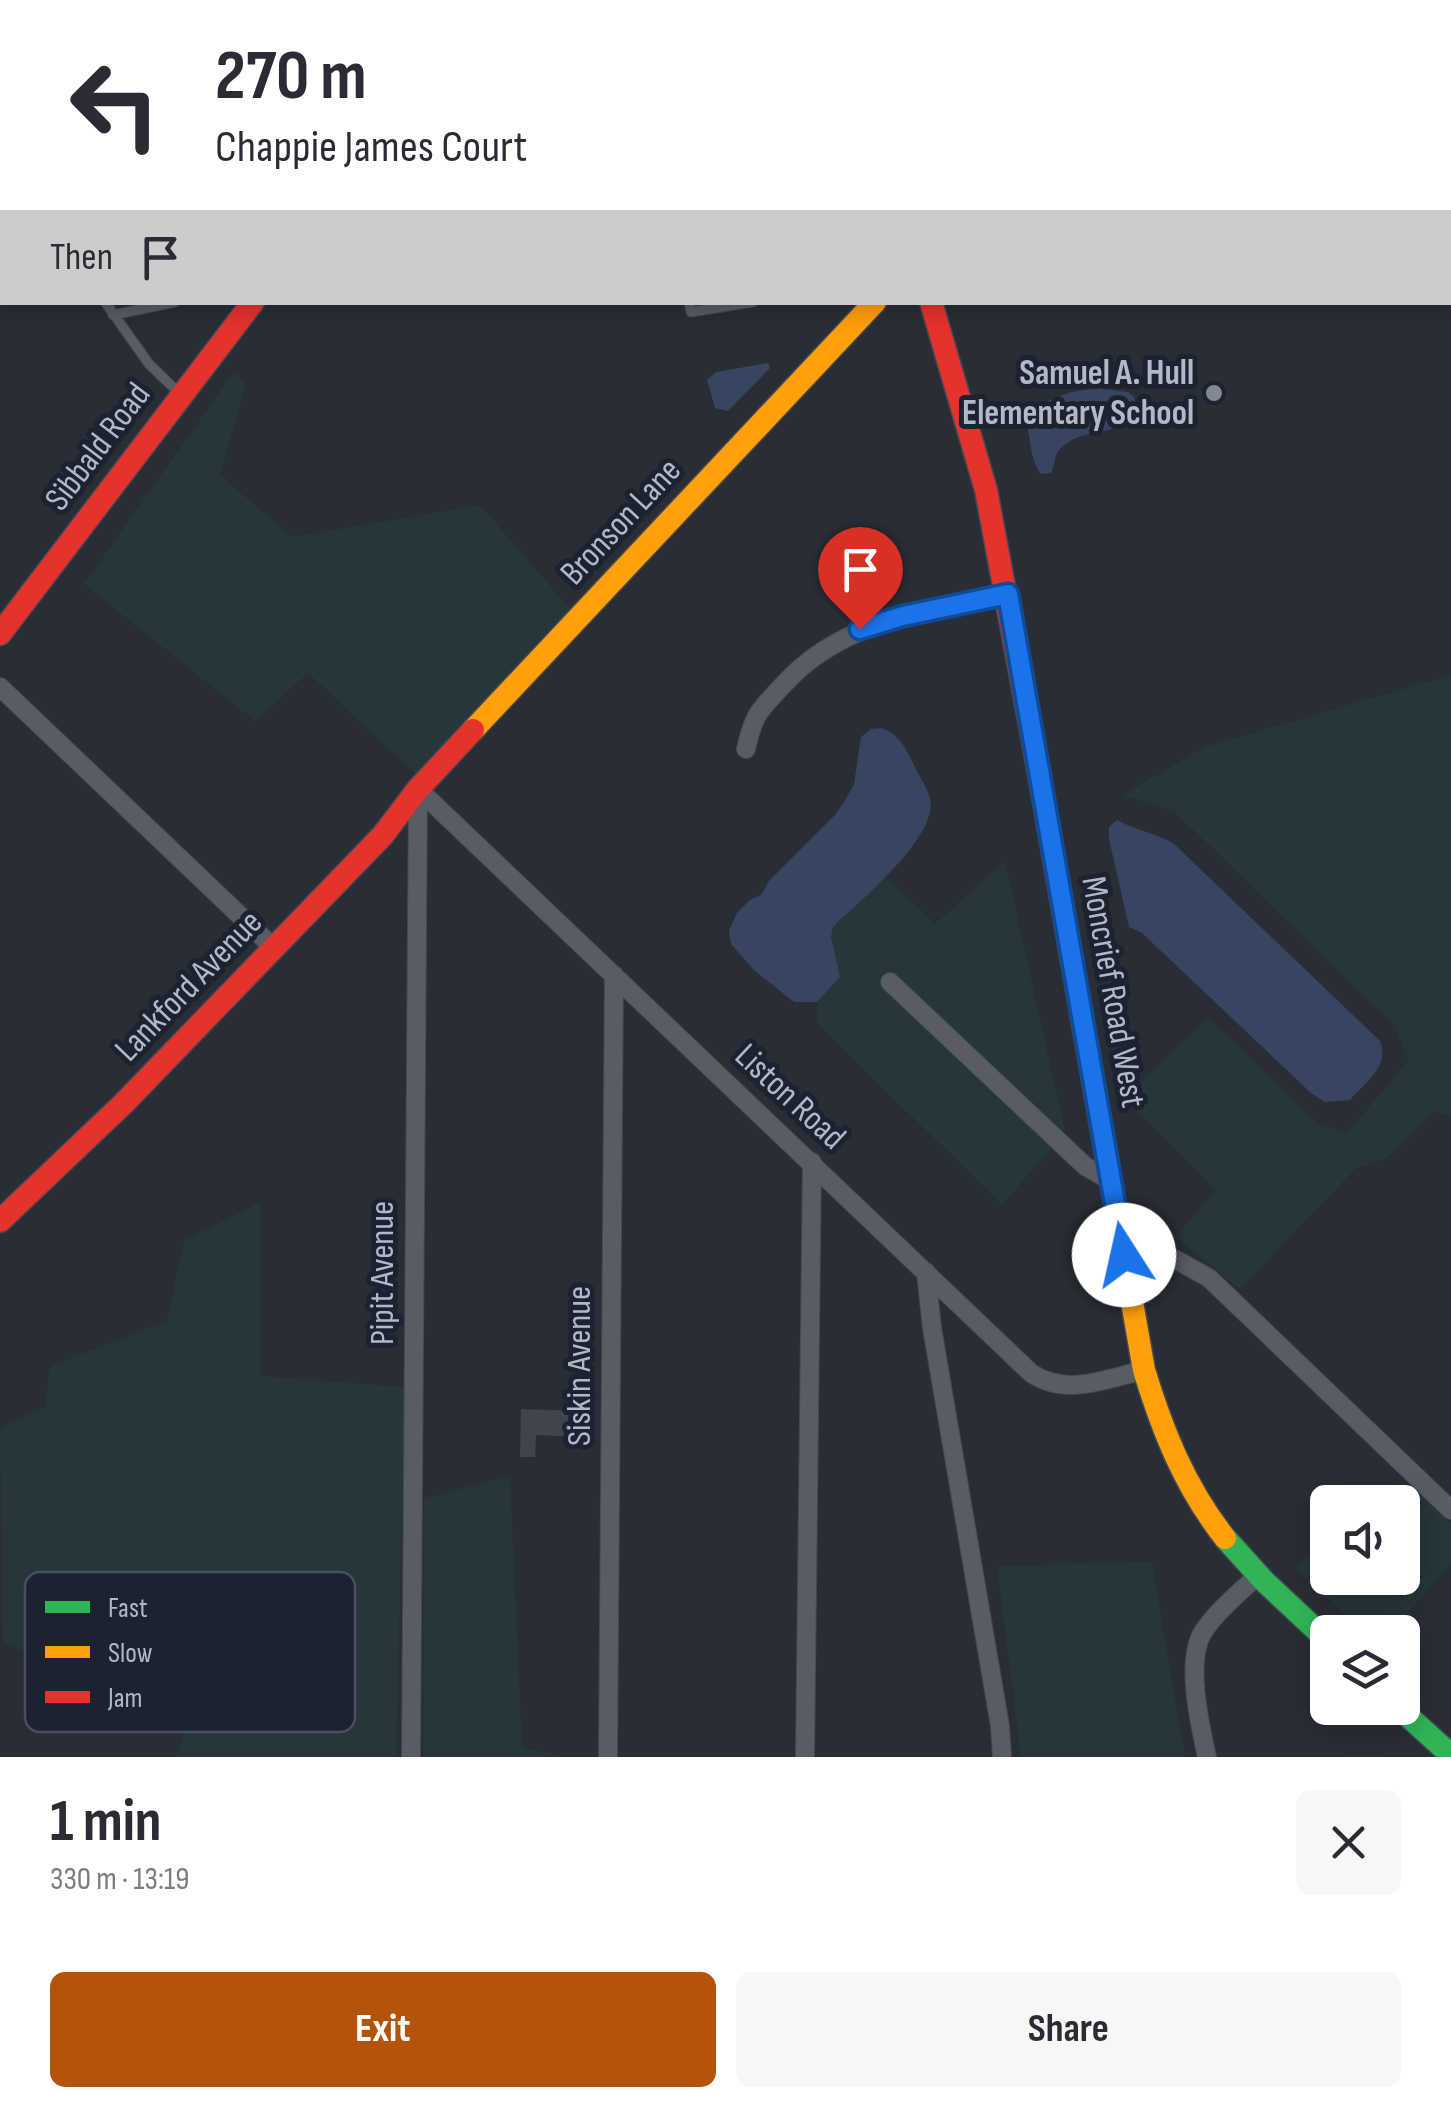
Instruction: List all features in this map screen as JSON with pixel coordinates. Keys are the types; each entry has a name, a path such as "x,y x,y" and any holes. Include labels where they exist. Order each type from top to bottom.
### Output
{"street":[{"name":"Sibbald Road","path":"1,630 251,305"},
{"name":"Bronson Lane","path":"418,789 872,305"},
{"name":"Moncrief Road West","path":"932,305 986,490 1008,594 1144,1370 1180,1468 1228,1542 1310,1624"},
{"path":"746,749 753,718 794,672 827,647 860,629 903,616 1008,594"},
{"path":"0,687 274,948"},
{"name":"Lankford Avenue","path":"0,1222 124,1104 384,835 418,789"},
{"name":"Liston Road","path":"418,789 1043,1381 1077,1386 1144,1370"},
{"name":"Pipit Avenue","path":"411,1757 418,789"},
{"name":"Siskin Avenue","path":"608,1757 614,975"},
{"path":"890,982 1085,1166 1111,1181"},
{"path":"805,1757 812,1162"},
{"path":"1124,1255 1164,1253 1209,1278 1451,1510"},
{"path":"926,1272 1002,1757"},
{"path":"1207,1757 1194,1654 1202,1634 1258,1575"},
{"path":"1418,1725 1451,1755"}],"lane":[{"path":"107,305 148,364 181,395"},
{"path":"113,315 161,305"},
{"path":"690,305 691,312 734,305"}],"shaded area":[{"path":"234,372 246,383 220,475 292,537 480,505 573,612 419,777 308,673 255,721 84,584"},
{"path":"1451,675 1451,1116 1435,1111 1387,1158 1355,1169 1240,1289 1175,1237 1216,1190 1124,1099 1208,1017 1316,1122 1347,1133 1408,1061 1395,1026 1174,811 1122,795 1205,747"},
{"path":"1005,861 1065,1132 1002,1205 817,1023 817,1002 840,977 831,937 833,927 884,876 935,924"},
{"path":"260,1202 260,1376 405,1387 396,1757 176,1757 184,1732 355,1732 355,1572 25,1572 25,1652 3,1642 0,1428 45,1407 50,1366 167,1321 184,1241"},
{"path":"510,1476 522,1747 564,1757 423,1757 424,1498"},
{"path":"1420,1494 1451,1523 1451,1564 1406,1615 1346,1615 1325,1595 1420,1595"},
{"path":"1310,1553 1310,1582 1295,1568"},
{"path":"1152,1562 1185,1757 1021,1757 997,1566"}],"water":[{"path":"768,363 770,368 728,411 715,408 707,380 716,372"},
{"path":"1098,388 1128,392 1134,397 1138,413 1121,426 1068,443 1057,452 1051,473 1041,474 1021,411 1071,392"},
{"path":"882,728 907,751 929,795 929,814 922,831 895,867 833,927 831,937 840,977 817,1002 794,1002 755,971 731,944 729,930 737,913 762,894 769,881 835,815 854,784 861,737 871,729"},
{"path":"1117,820 1173,843 1380,1041 1379,1066 1350,1100 1325,1102 1311,1093 1142,933 1129,927 1109,839 1109,827"}],"building":[{"path":"521,1409 581,1411 581,1437 536,1435 535,1457 520,1457"}],"traffic: fast":[{"path":"1225,1538 1310,1624"},
{"path":"1418,1725 1451,1755"}],"traffic: slow":[{"path":"473,730 872,305"},
{"path":"1038,768 1144,1370 1177,1458 1198,1499 1225,1538"}],"traffic: jam":[{"path":"0,634 251,305"},
{"path":"932,305 986,490 1038,768"},
{"path":"0,1221 124,1103 383,835 418,789 473,730"}],"place":[{"name":"Samuel A. Hull Elementary School","path":"1214,393"}],"route":[{"path":"860,629 1008,594 1124,1255"}]}
